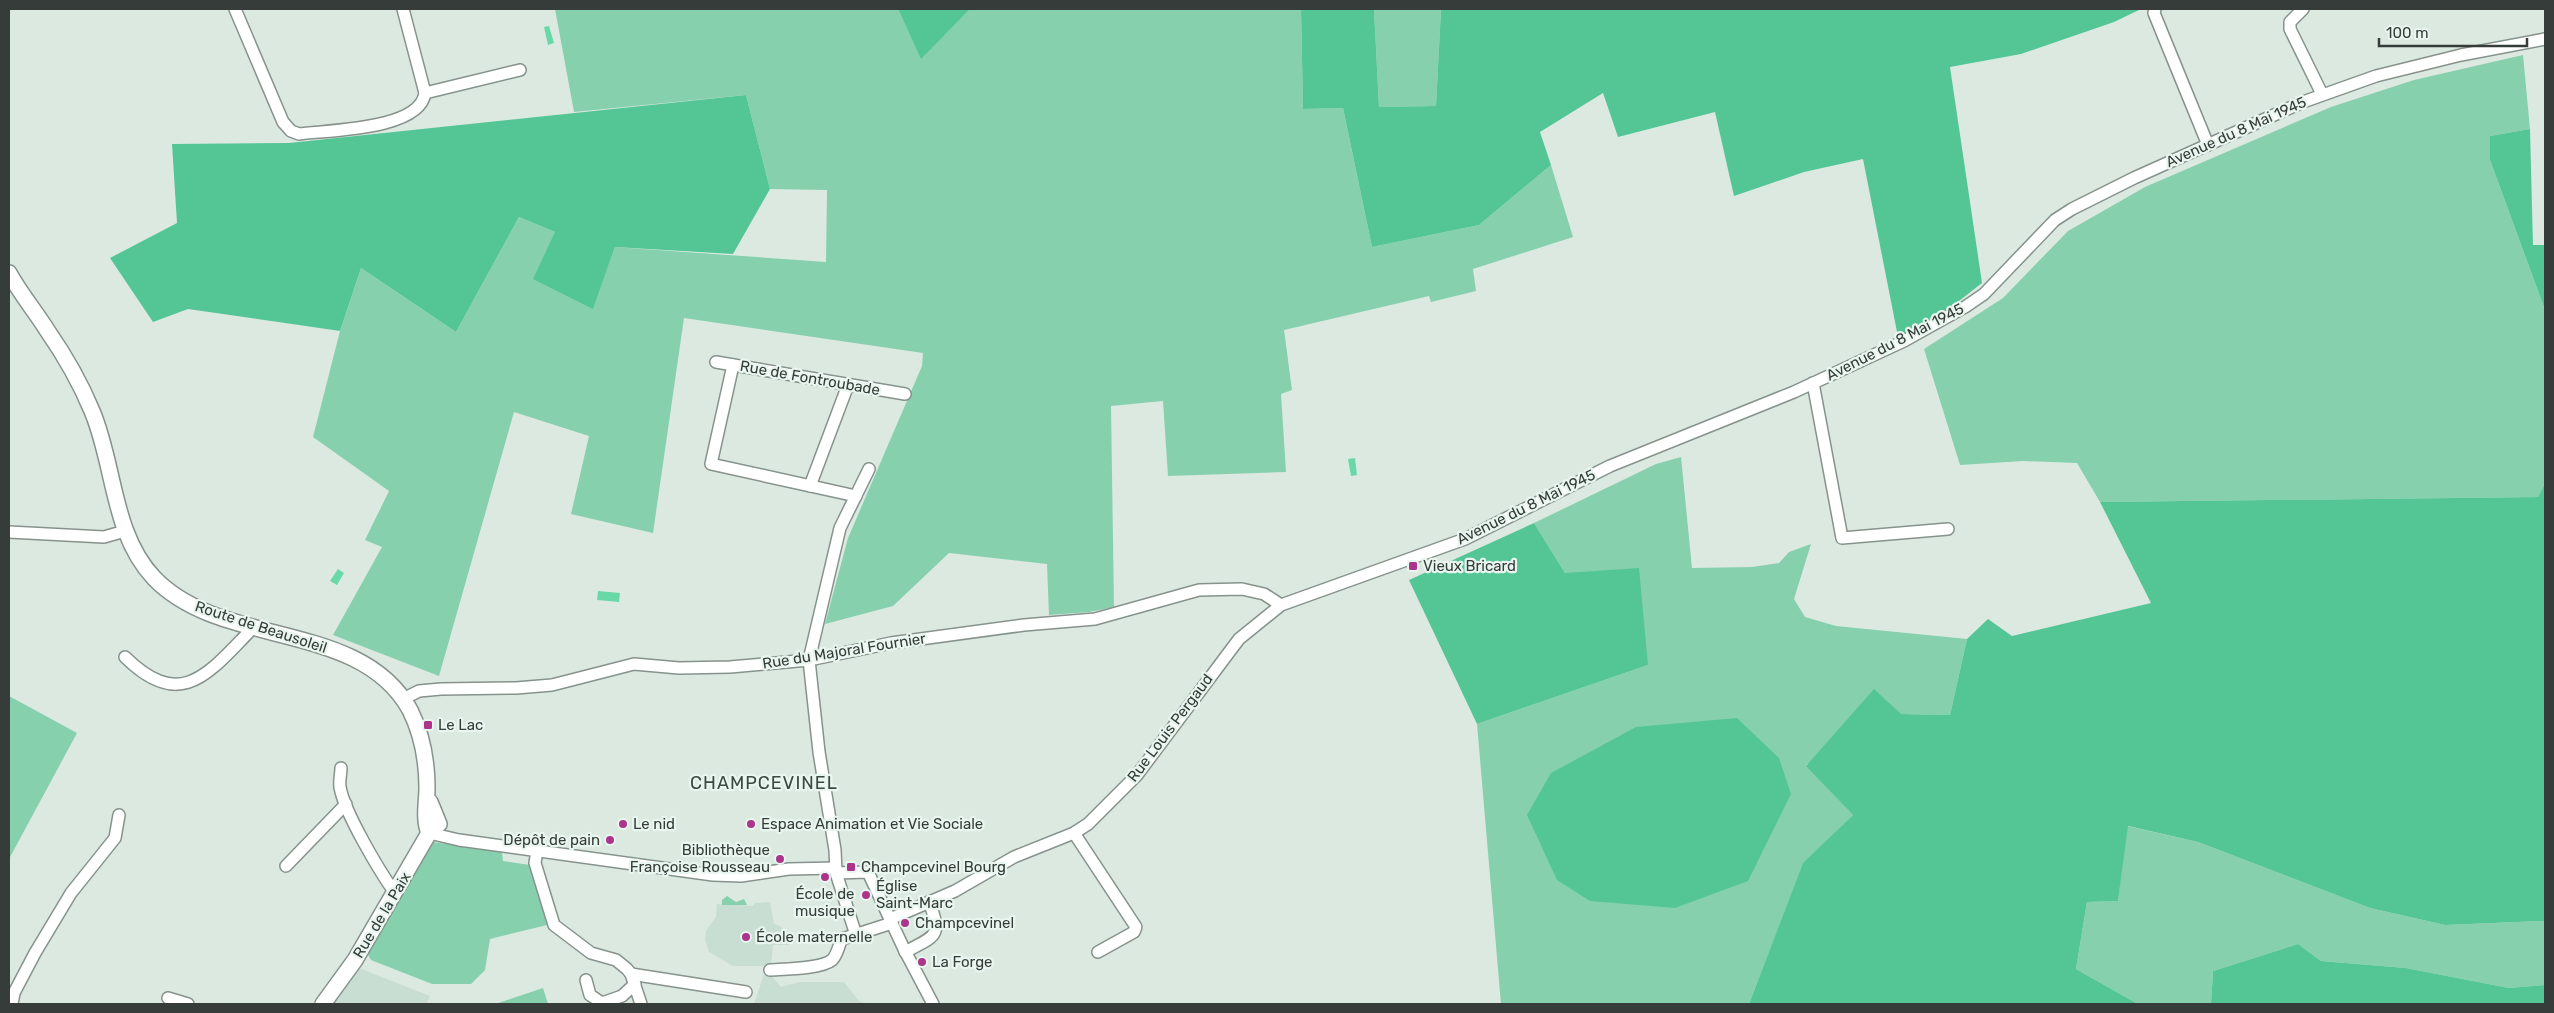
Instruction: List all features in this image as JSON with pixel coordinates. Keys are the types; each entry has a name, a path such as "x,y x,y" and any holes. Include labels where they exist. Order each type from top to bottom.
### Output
{"main road":[{"name":"Route de Beausoleil","path":"9,273 61,350 92,412 107,454 125,531 145,567 175,596 193,606 250,627 350,656 378,674 403,699 414,719 422,743 427,789 426,821 434,828"},
{"name":"Rue de la Paix","path":"322,1004 350,968 434,828"}],"street":[{"path":"235,9 283,122 290,130 299,134 383,124 414,112 424,100 425,93 403,9"},
{"path":"2155,9 2154,13 2208,145"},
{"path":"2303,9 2290,22 2290,29 2322,94"},
{"name":"Avenue du 8 Mai 1945","path":"1280,605 1465,539 1610,466 1814,383 1904,341 1965,308 1984,294 2055,220 2072,209 2208,145 2322,94 2376,76 2461,55 2545,39"},
{"path":"425,93 520,70"},
{"name":"Rue de Fontroubade","path":"716,362 905,394"},
{"path":"733,365 711,464 856,496"},
{"path":"1814,383 1842,538 1948,529"},
{"path":"810,486 848,384"},
{"path":"856,935 836,870 809,660 840,528 869,469"},
{"path":"9,532 104,537 125,531"},
{"name":"Rue du Majoral Fournier","path":"403,699 419,691 442,688 516,688 552,685 634,664 678,668 730,667 809,660 900,642 1024,625 1095,619 1199,590 1242,589 1264,594 1280,605"},
{"name":"Rue Louis Pergaud","path":"770,970 823,964 832,960 837,953 842,939 891,921 955,890 1014,857 1074,833 1088,824 1137,775 1228,652 1250,628 1280,605"},
{"path":"125,658 138,670 160,681 184,684 208,674 248,633 250,627"},
{"path":"341,768 340,787 346,804 383,877 395,893"},
{"path":"286,866 346,804"},
{"path":"13,1004 14,993 35,953 71,893 115,838 119,815"},
{"path":"434,828 437,837 713,875 741,876 789,869 868,872 905,952 933,1004"},
{"path":"1074,833 1136,928 1134,932 1098,952"},
{"path":"537,851 535,863 554,925 591,953 616,960 633,979 641,1004"},
{"path":"905,952 932,938 935,933 937,922 930,902"},
{"path":"586,980 590,995 602,1003 622,996 633,979"},
{"path":"633,979 746,992"},
{"path":"168,998 188,1004"}],"shaded area":[{"path":"555,9 898,9 921,58 970,9 1301,9 1303,109 1343,108 1372,247 1479,225 1551,165 1573,237 1473,269 1476,291 1431,302 1429,296 1284,330 1292,390 1281,394 1286,472 1168,476 1163,401 1111,406 1114,607 1089,612 1049,615 1047,564 949,553 893,606 825,624 848,538 922,366 923,353 684,318 653,533 571,514 589,436 514,412 439,676 333,635 382,547 365,540 389,491 313,437 340,331 361,268 456,332 519,217 555,232 593,308 615,247 826,262 827,190 770,189 746,95 574,112"},
{"path":"898,9 970,9 921,59"},
{"path":"1301,9 1374,9 1379,107 1436,106 1441,9 2141,9 2114,22 2021,54 1950,67 1982,283 1941,315 1898,337 1863,159 1804,172 1734,196 1715,112 1618,137 1603,93 1540,132 1551,165 1479,225 1372,247 1343,108 1303,109"},
{"path":"1374,9 1441,9 1436,106 1379,107"},
{"path":"549,26 554,43 548,45 544,27"},
{"path":"2523,55 2530,129 2490,136 2490,160 2545,310 2545,483 2538,497 2100,502 2077,463 2023,461 1960,465 1924,349 2003,298 2068,231 2145,187 2331,107 2414,80"},
{"path":"746,95 770,189 733,254 615,247 593,309 533,279 555,232 519,217 456,332 361,268 340,331 188,309 153,322 110,258 177,223 172,144 289,143"},
{"path":"2530,129 2533,245 2545,245 2545,310 2490,160 2490,136"},
{"path":"1681,457 1692,568 1752,567 1779,563 1789,552 1811,544 1794,599 1805,617 1836,626 1967,639 1950,715 1901,714 1806,765 1853,815 1803,864 1749,1004 1501,1004 1477,724 1648,665 1565,573 1534,523 1656,464"},
{"path":"1355,458 1357,475 1351,476 1348,459"},
{"path":"2545,483 2545,921 2445,925 2370,908 2198,842 2128,826 2118,901 2087,902 2076,969 2138,1004 1749,1004 1803,863 1853,815 1806,766 1874,689 1901,714 1950,715 1967,639 1988,619 2012,636 2151,603 2100,502 2538,497"},
{"path":"1534,523 1565,573 1639,568 1648,665 1477,724 1409,580"},
{"path":"338,569 344,573 337,585 330,581"},
{"path":"598,591 620,593 619,602 597,600"},
{"path":"9,696 77,733 9,859"},
{"path":"1737,718 1779,758 1791,794 1748,881 1675,908 1590,901 1557,880 1527,815 1551,773 1636,727"},
{"path":"2127,826 2198,842 2370,908 2445,925 2545,921 2545,985 2509,988 2406,968 2321,961 2298,944 2213,971 2211,1004 2138,1004 2076,969 2087,902 2118,901"},
{"path":"432,842 502,852 503,861 530,865 547,925 490,939 485,970 471,984 432,984 371,960 367,953"},
{"path":"727,896 736,902 744,899 747,905 722,905 722,900"},
{"name":"École maternelle","path":"770,902 774,924 780,926 786,933 789,945 773,945 771,966 733,966 709,952 705,940 706,931 716,917 717,904 753,906 755,903"},
{"path":"2298,944 2321,961 2406,968 2509,988 2545,985 2545,1004 2211,1004 2213,971"},
{"path":"359,968 430,996 426,1004 333,1004"},
{"path":"769,973 781,987 800,982 844,982 859,1001 868,1004 754,1004 764,974"},
{"path":"543,988 548,1004 495,1004"}],"place":[{"name":"Vieux Bricard","path":"1413,566"},
{"name":"Le Lac","path":"428,725"},
{"name":"Le nid","path":"623,824"},
{"name":"Espace Animation et Vie Sociale","path":"751,824"},
{"name":"Dépôt de pain","path":"610,840"},
{"name":"Bibliothèque Françoise Rousseau","path":"780,859"},
{"name":"Champcevinel Bourg","path":"851,867"},
{"name":"École de musique","path":"825,877"},
{"name":"Église Saint-Marc","path":"866,895"},
{"name":"Champcevinel","path":"905,923"},
{"name":"École maternelle","path":"746,937"},
{"name":"La Forge","path":"922,962"}],"district":[{"name":"CHAMPCEVINEL","path":"764,783"}]}
